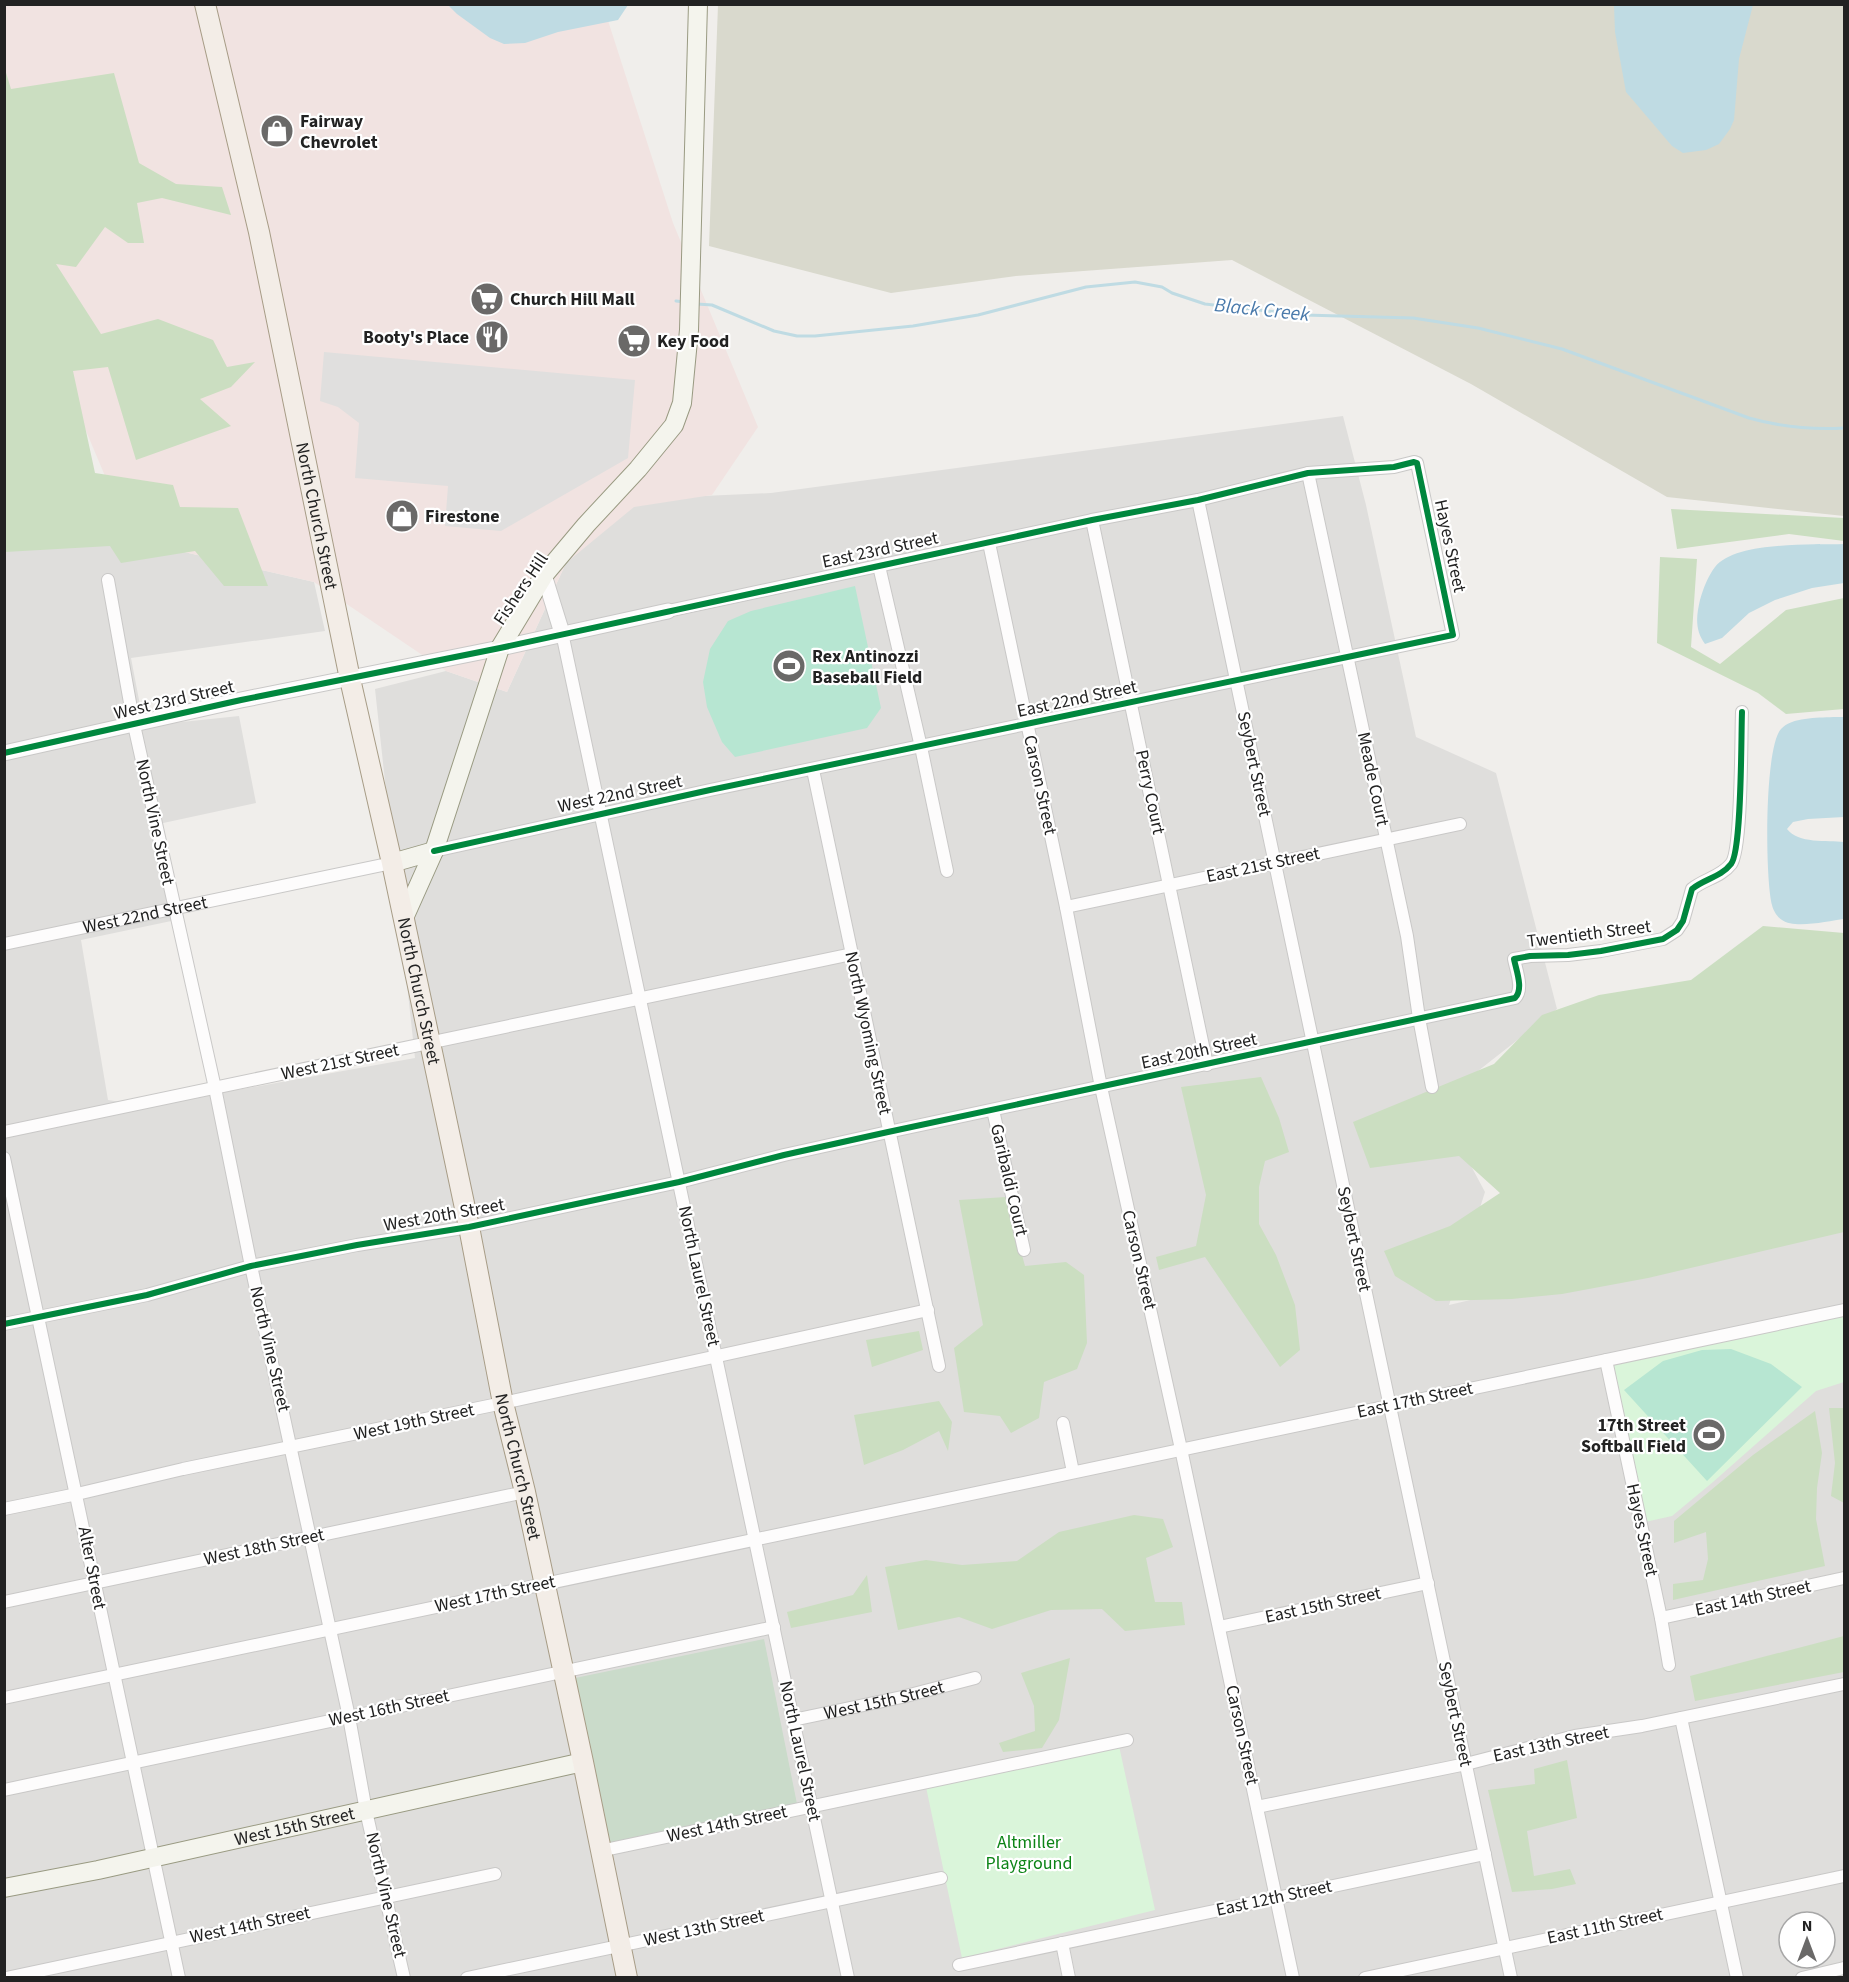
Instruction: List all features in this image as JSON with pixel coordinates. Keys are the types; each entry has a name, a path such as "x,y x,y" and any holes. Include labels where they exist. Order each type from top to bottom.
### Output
{"main road":[{"name":"North Church Street","path":"205,4 259,231 350,679 404,918 469,1227 503,1404 525,1492 627,1977"},
{"name":"Fishers Hill","path":"404,918 434,851 500,648 544,575 674,425 682,403 689,330 698,4"},
{"name":"West 22nd Street","path":"392,863 434,851"},
{"name":"West 15th Street","path":"4,1888 583,1762"}],"street":[{"name":"East 23rd Street","path":"350,679 1092,520 1198,500 1308,472 1394,467 1417,463"},
{"name":"Hayes Street","path":"1347,657 1454,634 1417,463"},
{"name":"Meade Court","path":"1308,472 1407,936 1432,1087"},
{"name":"Seybert Street","path":"1198,500 1511,1977"},
{"name":"Perry Court","path":"1092,520 1207,1065"},
{"name":"Carson Street","path":"988,543 1066,907 1101,1088 1181,1449 1293,1977"},
{"path":"879,566 947,871"},
{"name":"North Laurel Street","path":"544,575 562,633 848,1977"},
{"name":"North Vine Street","path":"108,580 134,725 215,1088 251,1266 349,1717 366,1811 404,1977"},
{"name":"East 22nd Street","path":"813,770 1347,657"},
{"name":"West 23rd Street","path":"4,753 241,700 350,679"},
{"name":"Twentieth Street","path":"1515,998 1520,988 1514,959 1601,951 1663,939 1677,930 1683,921 1692,889 1720,873 1733,862 1739,840 1742,712"},
{"name":"West 22nd Street","path":"434,851 813,770"},
{"name":"North Wyoming Street","path":"813,770 939,1366"},
{"name":"East 21st Street","path":"1066,907 1460,824"},
{"name":"West 22nd Street","path":"4,944 392,863"},
{"name":"West 21st Street","path":"4,1132 852,954"},
{"name":"East 20th Street","path":"888,1132 1515,998"},
{"name":"Garibaldi Court","path":"993,1110 1024,1250"},
{"name":"West 20th Street","path":"4,1323 147,1295 251,1266 357,1245 469,1227 679,1182 784,1155 888,1132"},
{"name":"Alter Street","path":"4,1158 179,1977"},
{"name":"West 19th Street","path":"4,1509 183,1469 503,1404 928,1310"},
{"name":"East 17th Street","path":"986,1491 1845,1310"},
{"name":"Hayes Street","path":"1606,1360 1669,1665"},
{"path":"1063,1423 1073,1472"},
{"name":"West 17th Street","path":"4,1698 986,1491"},
{"name":"West 18th Street","path":"4,1602 525,1492"},
{"name":"East 14th Street","path":"1661,1618 1845,1578"},
{"name":"East 15th Street","path":"1219,1627 1428,1583"},
{"name":"West 16th Street","path":"4,1790 774,1627"},
{"name":"West 15th Street","path":"793,1720 902,1697 975,1678"},
{"name":"East 13th Street","path":"1257,1808 1466,1764 1575,1736 1642,1726 1845,1684"},
{"path":"1681,1718 1737,1977"},
{"name":"West 14th Street","path":"600,1851 1127,1740"},
{"name":"East 12th Street","path":"959,1965 1485,1854"},
{"name":"West 14th Street","path":"6,1977 495,1874"},
{"name":"East 11th Street","path":"1365,1977 1845,1876"},
{"name":"West 13th Street","path":"467,1977 941,1878"},
{"path":"1062,1943 1069,1977"},
{"path":"1802,1977 1845,1968"}],"shaded area":[{"path":"4,5 603,5 673,223 758,427 712,495 634,507 566,563 507,692 446,671 314,582 132,540 30,298 5,262"},
{"path":"718,5 1844,5 1844,516 1667,497 1471,384 1232,260 1016,276 891,293 709,246"},
{"path":"324,352 635,380 628,458 501,531 445,526 448,486 355,478 359,423 338,407 320,401"},
{"path":"1343,416 1366,505 1416,737 1496,773 1557,1009 1394,1137 1462,1149 1485,1192 1449,1305 1844,1213 1844,1977 5,1977 4,541 132,540 314,582 325,631 131,658 144,726 239,716 256,803 154,825 176,920 81,940 108,1100 148,1106 415,1058 375,689 446,671 507,692 566,563 637,499 771,493"}],"green space":[{"path":"4,66 11,89 114,73 139,163 176,184 222,187 231,215 162,198 137,203 144,243 128,243 105,227 76,267 56,264 101,334 158,319 213,340 227,367 255,362 231,387 200,399 231,426 136,460 108,367 73,371 95,473 173,485 180,507 238,508 268,586 224,586 195,551 121,563 110,546 5,552"},
{"path":"1671,509 1844,518 1844,541 1789,534 1677,549"},
{"path":"1660,557 1697,559 1691,647 1720,664 1786,610 1844,598 1844,709 1786,714 1758,693 1657,643"},
{"name":"Rex Antinozzi Baseball Field","path":"855,586 881,708 867,728 735,757 722,742 707,707 703,682 710,649 728,621 751,611"},
{"path":"1763,926 1844,933 1844,1232 1648,1278 1562,1294 1512,1299 1436,1301 1395,1276 1384,1251 1450,1226 1500,1193 1459,1156 1370,1168 1353,1122 1494,1064 1542,1015 1599,995 1691,980"},
{"path":"1261,1077 1279,1118 1289,1152 1265,1161 1259,1187 1259,1224 1276,1255 1295,1305 1300,1350 1280,1367 1205,1257 1159,1270 1156,1257 1196,1246 1206,1195 1181,1087"},
{"path":"1006,1197 1025,1266 1066,1262 1084,1275 1087,1343 1077,1369 1044,1382 1039,1418 1011,1433 1000,1416 964,1412 954,1348 983,1325 959,1200"},
{"path":"1844,1315 1844,1382 1816,1391 1672,1516 1645,1522 1613,1363"},
{"path":"919,1331 923,1350 872,1367 866,1340"},
{"name":"17th Street Softball Field","path":"1731,1349 1771,1364 1802,1387 1707,1481 1624,1390 1663,1361 1702,1350"},
{"path":"939,1401 952,1422 948,1451 939,1431 903,1450 864,1465 854,1415"},
{"path":"1829,1408 1844,1408 1844,1503 1831,1496 1835,1463"},
{"path":"1815,1411 1822,1453 1817,1488 1816,1519 1825,1566 1673,1600 1673,1584 1703,1580 1708,1559 1706,1532 1674,1543 1674,1521 1753,1455"},
{"path":"1134,1515 1163,1519 1173,1547 1146,1558 1155,1602 1182,1602 1185,1625 1125,1631 1102,1609 1051,1610 992,1629 959,1617 898,1630 885,1567 926,1560 962,1565 1017,1561 1059,1532"},
{"path":"867,1575 872,1612 791,1628 787,1612 853,1595"},
{"path":"1844,1636 1844,1672 1695,1701 1690,1676"},
{"path":"764,1639 797,1804 609,1843 575,1678"},
{"path":"1070,1658 1059,1720 1042,1748 1003,1752 999,1743 1035,1731 1034,1706 1021,1673"},
{"name":"Altmiller Playground","path":"1119,1746 1155,1910 962,1958 926,1787"},
{"path":"1567,1760 1577,1818 1527,1831 1534,1876 1570,1869 1576,1884 1552,1889 1512,1892 1488,1790 1535,1784 1534,1769"}],"water":[{"path":"448,5 628,5 618,20 558,32 525,43 504,44 490,38"},
{"path":"1614,5 1753,5 1739,59 1734,120 1719,144 1706,150 1683,153 1672,146 1626,92 1615,32"},
{"path":"1844,544 1844,583 1812,588 1775,600 1749,613 1722,638 1705,644 1699,634 1697,623 1700,600 1710,574 1725,559 1739,553 1775,546"},
{"path":"1844,717 1844,817 1793,822 1787,829 1792,834 1805,839 1844,842 1844,919 1812,924 1787,923 1778,917 1773,907 1768,869 1769,786 1775,741 1781,729 1792,722"}],"waterway":[{"name":"Black Creek","path":"697,304 712,305 774,331 797,336 815,336 913,326 978,315 1086,287 1135,282 1162,287 1172,293 1205,304 1304,315 1413,318 1478,328 1562,349 1749,418 1796,427 1844,428"},
{"name":"Black Creek","path":"676,301 685,302"}],"cycle path":[{"path":"4,753 241,700 500,648 1092,520 1198,500 1308,473 1394,467 1417,463 1453,635 710,790 434,851"},
{"path":"4,1324 147,1295 251,1266 357,1245 469,1227 679,1182 784,1155 888,1132 1515,998 1519,985 1514,959 1601,951 1663,939 1677,930 1683,921 1692,889 1722,872 1731,864 1735,855 1739,817 1742,712"}],"place":[{"name":"Fairway Chevrolet","path":"277,131"},
{"name":"Church Hill Mall","path":"487,299"},
{"name":"Booty's Place","path":"492,337"},
{"name":"Key Food","path":"634,341"},
{"name":"Firestone","path":"402,516"},
{"name":"Rex Antinozzi Baseball Field","path":"789,666"},
{"name":"17th Street Softball Field","path":"1709,1435"}]}
